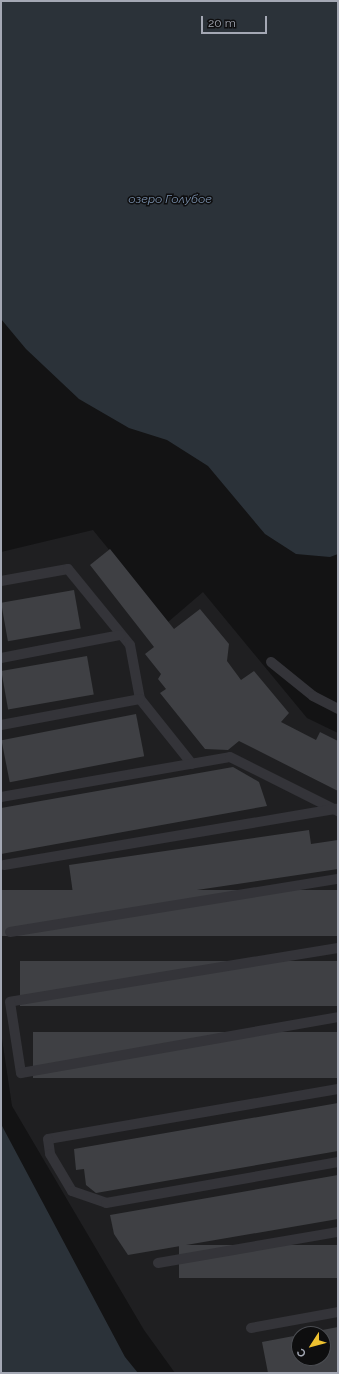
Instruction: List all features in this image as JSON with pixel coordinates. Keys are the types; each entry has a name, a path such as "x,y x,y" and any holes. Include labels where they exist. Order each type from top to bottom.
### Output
{"lane":[{"path":"1,582 68,569 130,645 140,699 192,764"},
{"path":"1,658 121,635"},
{"path":"271,662 313,696 338,709"},
{"path":"1,725 140,699"},
{"path":"1,797 230,757 337,810"},
{"path":"4,865 337,810"},
{"path":"10,932 338,879"},
{"path":"338,948 10,1002 21,1073 338,1017"},
{"path":"338,1089 48,1139 50,1154 72,1191 106,1203 338,1162"},
{"path":"158,1263 338,1232"},
{"path":"251,1328 338,1312"}],"shaded area":[{"path":"93,530 168,622 203,592 307,718 338,733 338,1373 175,1373 144,1330 12,1106 1,1032 1,552"}],"water":[{"name":"озеро Голубое","path":"1,1 338,1 338,554 330,557 296,554 265,534 208,466 167,440 129,428 79,399 26,349 1,319"},
{"path":"1,1124 125,1357 138,1373 1,1373"}],"building":[{"path":"110,549 174,629 200,609 229,644 227,661 241,680 254,671 289,713 281,722 316,740 320,732 338,741 338,791 239,741 228,750 205,749 160,693 166,689 158,679 161,674 145,654 154,647 90,565"},
{"path":"74,590 81,628 8,641 1,603"},
{"path":"87,656 94,694 8,710 1,671"},
{"path":"136,714 144,756 10,782 2,740"},
{"path":"233,767 259,782 267,806 1,854 1,808"},
{"path":"309,830 311,844 338,840 338,869 75,908 69,865"},
{"path":"1,890 338,890 338,936 1,936"},
{"path":"20,961 338,961 338,1006 20,1006"},
{"path":"33,1032 338,1032 338,1078 33,1078"},
{"path":"338,1103 338,1151 96,1193 86,1185 84,1169 76,1170 74,1149"},
{"path":"338,1175 338,1219 128,1255 114,1234 110,1215"},
{"path":"179,1245 338,1245 338,1278 179,1278"},
{"path":"338,1327 338,1373 268,1373 262,1342 291,1337 291,1366 331,1366 331,1328"}]}
